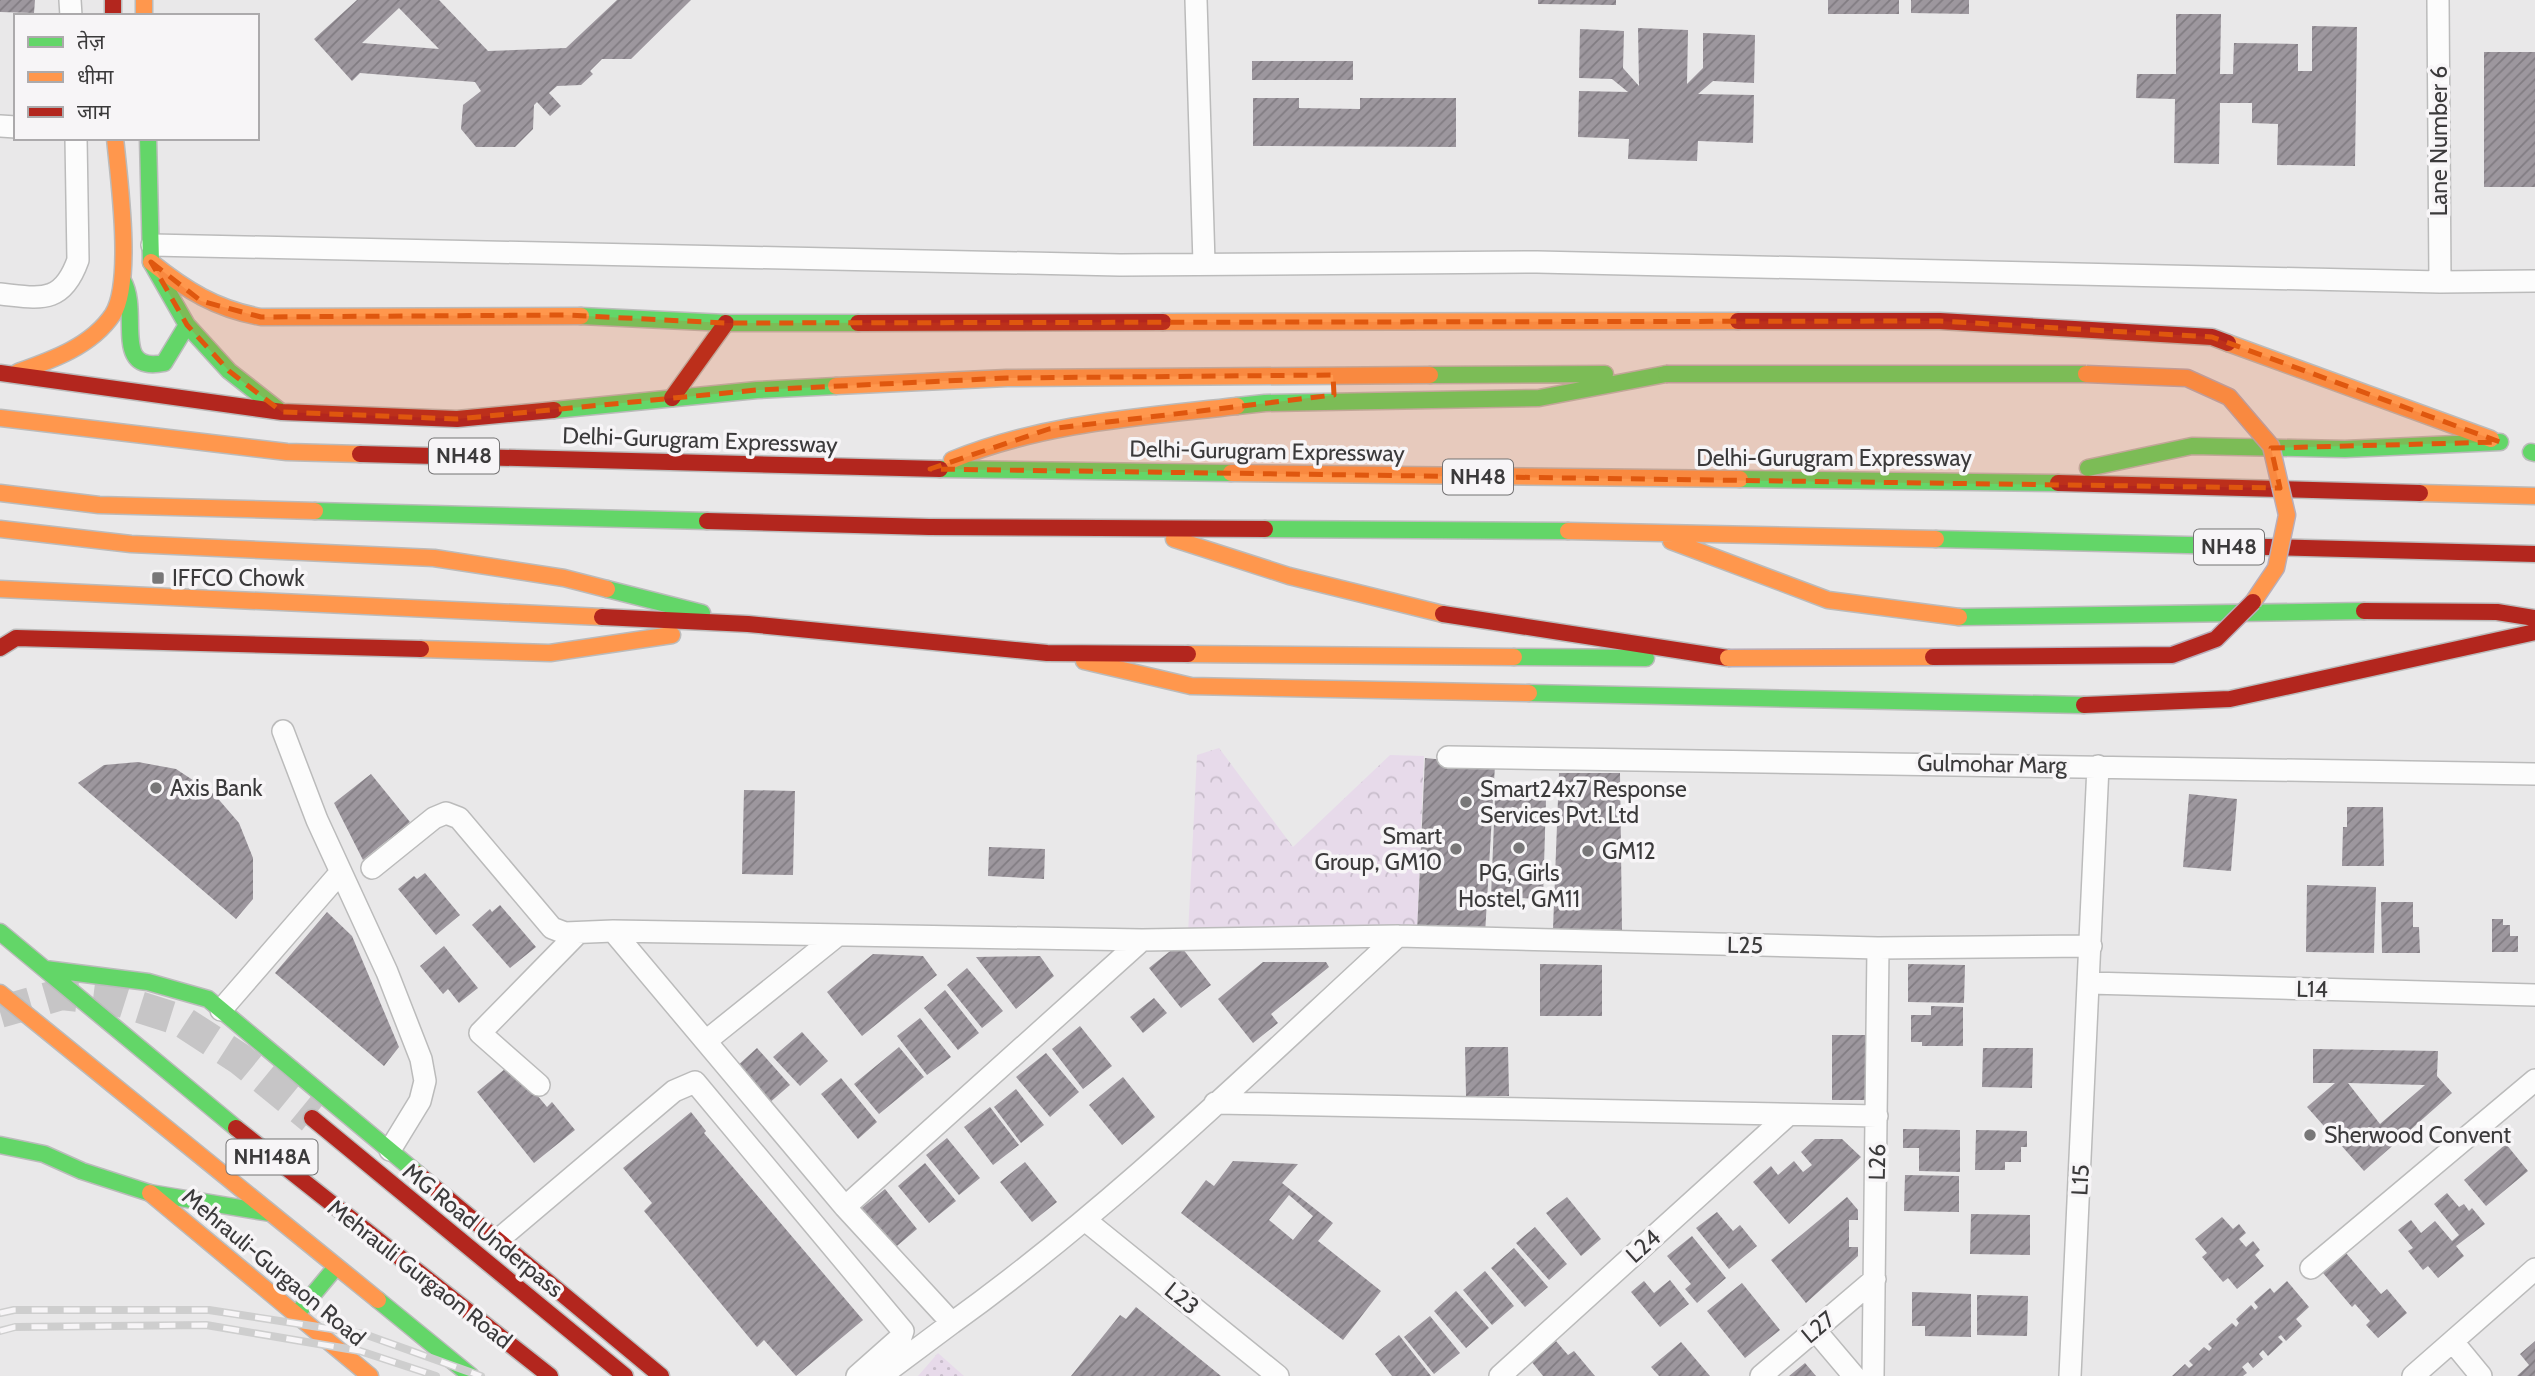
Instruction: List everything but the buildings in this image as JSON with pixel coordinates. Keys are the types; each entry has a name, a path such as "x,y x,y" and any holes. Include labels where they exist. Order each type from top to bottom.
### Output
{"main road":[{"path":"5,374 51,361 98,331 121,298 123,225 115,140"},
{"path":"148,140 151,254 187,325 229,371 282,412"},
{"path":"151,254 201,301 232,313 261,317 565,315 726,323 1940,321 2212,337 2500,443 2534,452"},
{"path":"121,279 132,299 130,349 138,360 149,366 164,363 187,325"},
{"path":"672,398 726,323"},
{"path":"0,589 748,624 1047,653 1728,658 2172,655 2216,639 2249,609 2276,568 2286,513 2271,446 2229,397 2187,378 2127,374 1007,378 757,390 457,419 282,412 5,374"},
{"path":"930,468 981,448 1049,429 1265,403 1539,398 1666,374"},
{"name":"Delhi-Gurugram Expressway","path":"0,418 287,452 930,468 2025,482 2535,496"},
{"path":"2025,482 2192,446 2345,450 2500,443"},
{"name":"NH48","path":"0,493 99,505 929,527 1644,531 2535,554"},
{"path":"1139,528 1289,576 1423,611 1728,658"},
{"path":"0,529 131,544 434,558 564,578 748,624"},
{"path":"1644,531 1828,600 1971,619 2339,611 2497,612 2535,618"},
{"path":"0,648 16,638 550,653 748,624"},
{"path":"1047,653 1191,686 2101,705 2230,699 2535,632"},
{"name":"Mehrauli Gurgaon Road","path":"0,932 300,1181 550,1376"},
{"path":"45,969 136,979 184,989 208,999 661,1376"},
{"name":"Mehrauli Gurgaon Road","path":"0,993 471,1376"},
{"name":"MG Road Underpass","path":"312,1118 625,1376"},
{"path":"0,1145 44,1154 82,1171 150,1193 270,1213"},
{"name":"Mehrauli-Gurgaon Road","path":"150,1193 370,1376"},
{"path":"296,1314 336,1267"}],"street":[{"path":"1196,0 1204,263"},
{"name":"Lane Number 6","path":"2438,0 2440,282"},
{"path":"0,293 42,298 60,292 72,278 78,260 76,140"},
{"path":"151,254 1120,265 1537,262 2440,282 2535,281"},
{"path":"283,731 340,873 387,972 421,1059 425,1082 420,1101 390,1150"},
{"name":"Gulmohar Marg","path":"1448,757 2535,774"},
{"path":"2089,983 2098,766"},
{"path":"372,868 434,818 446,813 459,818 552,928 565,933 578,933"},
{"path":"221,1010 340,873"},
{"path":"614,931 845,1207 952,1323"},
{"name":"L25","path":"578,933 614,931 1142,940 1398,936 1878,948 2091,946"},
{"path":"539,1086 480,1033 578,933"},
{"path":"706,1041 838,935"},
{"path":"881,1376 1011,1281 1085,1220 1398,936"},
{"path":"845,1207 1142,940"},
{"name":"L26","path":"1873,1376 1878,948"},
{"name":"L14","path":"2089,983 2535,995"},
{"name":"L15","path":"2070,1376 2089,983"},
{"path":"2311,1268 2535,1080"},
{"path":"498,1240 674,1091 695,1082 903,1331 901,1337 857,1376"},
{"path":"1215,1104 1877,1116"},
{"name":"L24","path":"1500,1376 1787,1116"},
{"name":"L23","path":"1085,1220 1278,1376"},
{"path":"2413,1376 2535,1269"},
{"name":"L27","path":"1761,1376 1875,1279"},
{"path":"1815,1330 1854,1376"},
{"path":"2453,1342 2481,1376"}],"highlighted area":[{"path":"151,262 201,301 261,317 565,315 726,323 1940,321 2212,337 2500,442 2271,448 2280,488 930,469 1049,429 1334,395 1333,375 1007,378 757,390 457,419 282,412 229,371 187,325"}],"green space":[{"path":"1219,748 1293,847 1390,755 1424,756 1417,932 1188,934 1197,755"},
{"path":"938,1353 964,1376 918,1376"}],"tunnel":[{"path":"0,1012 62,994 120,1001 180,1020 240,1059 312,1118"}],"railway":[{"path":"0,1313 14,1310 209,1310 364,1334 481,1376"},
{"path":"0,1331 15,1327 206,1325 360,1351 436,1376"}],"traffic: fast":[{"path":"148,140 151,262 187,325 229,371 280,411"},
{"path":"123,281 130,309 132,350 138,359 148,364 164,363 187,325"},
{"path":"581,316 726,323 858,323"},
{"path":"1430,375 1605,374"},
{"path":"1237,406 1265,403 1539,398 1666,374"},
{"path":"1666,374 2086,374"},
{"path":"554,410 757,390 836,386"},
{"path":"2088,468 2192,446 2345,449 2500,442"},
{"path":"2531,452 2535,453"},
{"path":"940,469 1231,473"},
{"path":"1740,479 2058,483"},
{"path":"315,511 707,521"},
{"path":"1265,529 1568,531"},
{"path":"1936,539 2229,546"},
{"path":"607,589 702,613"},
{"path":"1959,617 2364,611"},
{"path":"1514,657 1646,658"},
{"path":"1529,693 2084,705"},
{"path":"0,932 236,1128"},
{"path":"45,969 148,982 208,999 418,1174"},
{"path":"0,1145 44,1154 82,1171 150,1193 270,1213"},
{"path":"296,1315 336,1267"},
{"path":"378,1300 471,1376"}],"traffic: slow":[{"path":"144,0 144,14"},
{"path":"18,372 57,357 83,343 113,314 119,299 123,255 115,140"},
{"path":"151,262 202,297 230,309 261,317 581,316"},
{"path":"1163,322 1738,321"},
{"path":"2228,343 2491,439"},
{"path":"2086,374 2187,378 2229,397 2271,446 2287,515 2276,568 2253,602"},
{"path":"836,386 1007,378 1430,375"},
{"path":"952,460 1021,438 1092,423 1237,406"},
{"path":"0,418 287,452 360,454"},
{"path":"1231,473 1740,479"},
{"path":"0,493 99,505 315,511"},
{"path":"2420,493 2535,496"},
{"path":"0,529 131,544 434,558 564,578 607,589"},
{"path":"1568,531 1936,539"},
{"path":"1174,539 1289,576 1443,614"},
{"path":"1671,541 1828,600 1959,617"},
{"path":"0,589 602,617"},
{"path":"421,649 550,653 672,635"},
{"path":"1188,654 1514,657"},
{"path":"1728,658 1933,657"},
{"path":"1084,661 1191,686 1529,693"},
{"path":"0,993 378,1300"},
{"path":"150,1193 370,1376"}],"traffic: jam":[{"path":"113,0 113,14"},
{"path":"1738,321 1940,321 2212,337 2228,343"},
{"path":"858,323 1163,322"},
{"path":"672,398 726,323"},
{"path":"0,373 282,412 457,419 554,410"},
{"path":"360,454 940,469"},
{"path":"2058,483 2420,493"},
{"path":"707,521 929,527 1265,529"},
{"path":"2229,546 2535,554"},
{"path":"1933,657 2172,655 2216,639 2253,602"},
{"path":"2364,611 2497,612 2535,618"},
{"path":"1443,614 1728,658"},
{"path":"602,617 748,624 1047,653 1188,654"},
{"path":"2084,705 2230,699 2535,632"},
{"path":"0,648 16,638 421,649"},
{"path":"312,1118 625,1376"},
{"path":"236,1128 550,1376"},
{"path":"418,1174 661,1376"}],"place":[{"name":"IFFCO Chowk","path":"158,578"},
{"name":"Axis Bank","path":"156,788"},
{"name":"Smart24x7 Response Services Pvt. Ltd","path":"1466,802"},
{"name":"PG, Girls Hostel, GM11","path":"1519,848"},
{"name":"Smart Group, GM10","path":"1456,849"},
{"name":"GM12","path":"1588,851"},
{"name":"Sherwood Convent","path":"2310,1135"}]}
